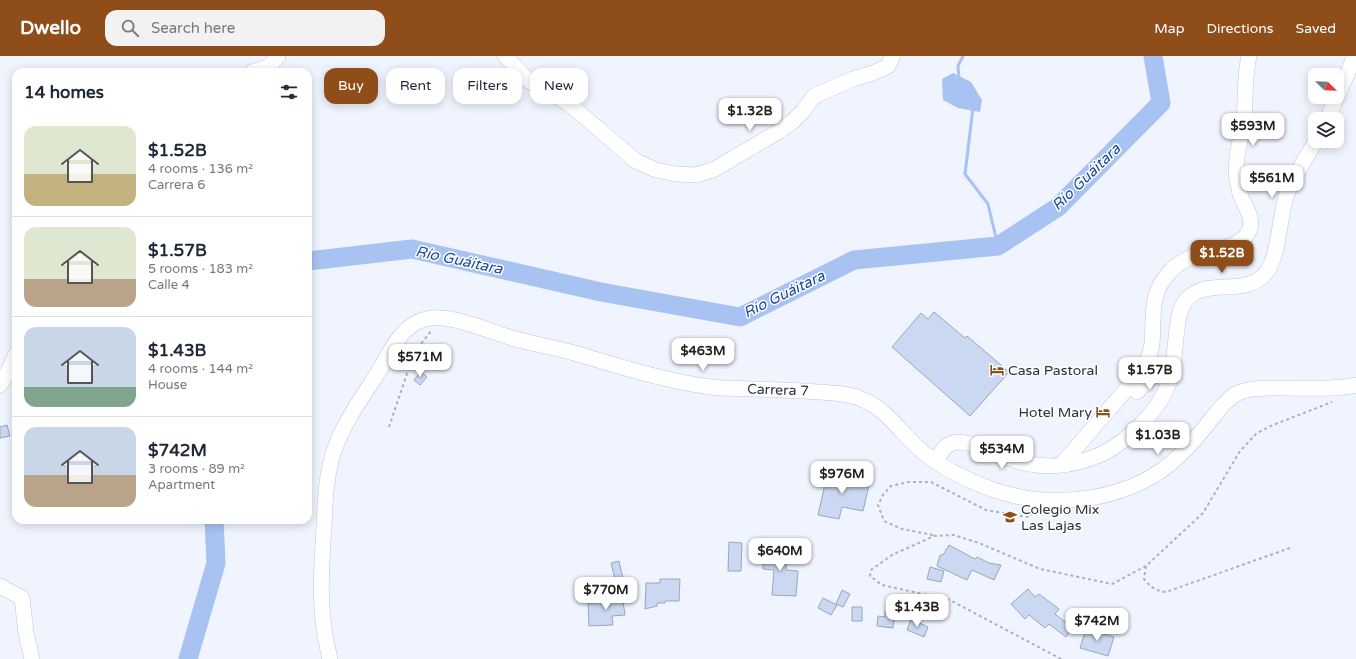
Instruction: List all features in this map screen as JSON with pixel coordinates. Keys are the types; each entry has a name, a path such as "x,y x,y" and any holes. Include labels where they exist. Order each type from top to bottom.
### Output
{"street":[{"path":"264,68 270,66 278,56"},
{"path":"505,56 529,81 568,103 636,161 656,170 676,174 696,175 715,169 776,133 792,122 803,111 814,96 853,79 873,74 888,66 893,56"},
{"path":"1061,466 1144,370 1150,352 1156,295 1163,280 1171,270 1192,257 1228,247 1246,237 1250,231 1251,221 1240,194 1235,166 1244,120 1246,69 1249,56"},
{"path":"1344,81 1355,56"},
{"path":"936,462 947,445 955,442 984,448 1011,460 1038,465 1061,466 1075,464 1098,456 1115,446 1132,433 1143,422 1161,399 1168,386 1172,370 1181,311 1186,301 1192,294 1204,289 1242,287 1255,282 1264,275 1270,267 1274,257 1286,197 1312,148"},
{"path":"330,659 324,635 321,612 321,587 326,491 329,468 335,448 342,431 395,343 408,327 425,319 442,317"},
{"name":"Carrera 7","path":"442,317 514,338 684,382 712,387 844,394 862,399 878,408 922,451 936,462 958,475 995,490 1030,499 1087,499 1116,492 1139,483 1161,470 1181,455 1225,402 1240,392 1261,388 1341,388 1356,385"},
{"path":"0,385 12,363"},
{"path":"1098,456 1095,445 1099,433 1151,377 1172,370"},
{"path":"0,586 22,598 26,633 32,659"}],"path":[{"path":"389,427 414,353 442,317"},
{"path":"1039,510 1027,517 986,510 931,482 908,482 891,486 883,495 878,505 884,520 902,529 934,536 954,534 1040,569 1112,584 1146,566 1203,513 1240,451 1256,433 1333,401"},
{"path":"934,536 892,555 870,570 870,576 882,585 950,600 1061,659"},
{"path":"1146,566 1144,579 1147,583 1159,591 1166,592 1290,548"}],"water":[{"path":"953,73 971,82 982,100 980,112 958,108 943,100 942,79"}],"building":[{"path":"934,312 965,338 967,336 1009,372 970,416 892,347 921,313 928,319"},
{"path":"421,372 427,377 420,385 414,380"},
{"path":"7,425 10,436 0,438 0,427"},
{"path":"828,471 852,476 851,482 869,485 863,511 842,507 839,519 818,515"},
{"path":"729,542 742,543 741,571 728,571"},
{"path":"764,544 774,545 774,550 787,551 786,570 798,571 796,596 772,595 774,570 763,569"},
{"path":"949,545 975,559 977,557 989,563 1001,565 994,580 972,570 967,580 937,566 940,555 943,555"},
{"path":"619,561 623,579 625,578 627,587 615,594 612,580 615,579 611,563"},
{"path":"930,567 944,571 941,582 927,579"},
{"path":"660,579 680,579 679,601 665,601 665,603 657,603 657,606 645,609 646,583 660,583"},
{"path":"1028,589 1035,597 1039,594 1059,609 1055,614 1073,628 1066,637 1049,624 1045,628 1029,615 1025,619 1011,604"},
{"path":"842,590 850,594 843,607 836,604"},
{"path":"622,594 625,615 612,616 613,625 589,626 588,603 612,602 611,595"},
{"path":"823,598 837,605 831,615 818,608"},
{"path":"852,607 862,607 862,621 852,621"},
{"path":"885,611 895,612 893,628 877,626 878,616 885,617"},
{"path":"911,619 928,627 924,637 907,630"},
{"path":"1086,629 1114,637 1108,656 1080,648"}],"waterway":[{"path":"959,79 958,66 963,56"},
{"name":"Río Guáitara","path":"312,261 412,249 601,292 740,317 854,260 998,246 1058,207 1161,103 1153,56"},
{"path":"973,108 965,174 988,204 998,246"},
{"name":"Río Guáitara","path":"188,659 216,563 214,524"}],"place":[{"name":"Casa Pastoral","path":"997,370"},
{"name":"Hotel Mary","path":"1103,412"},
{"name":"Colegio Mix Las Lajas","path":"1010,517"}]}
